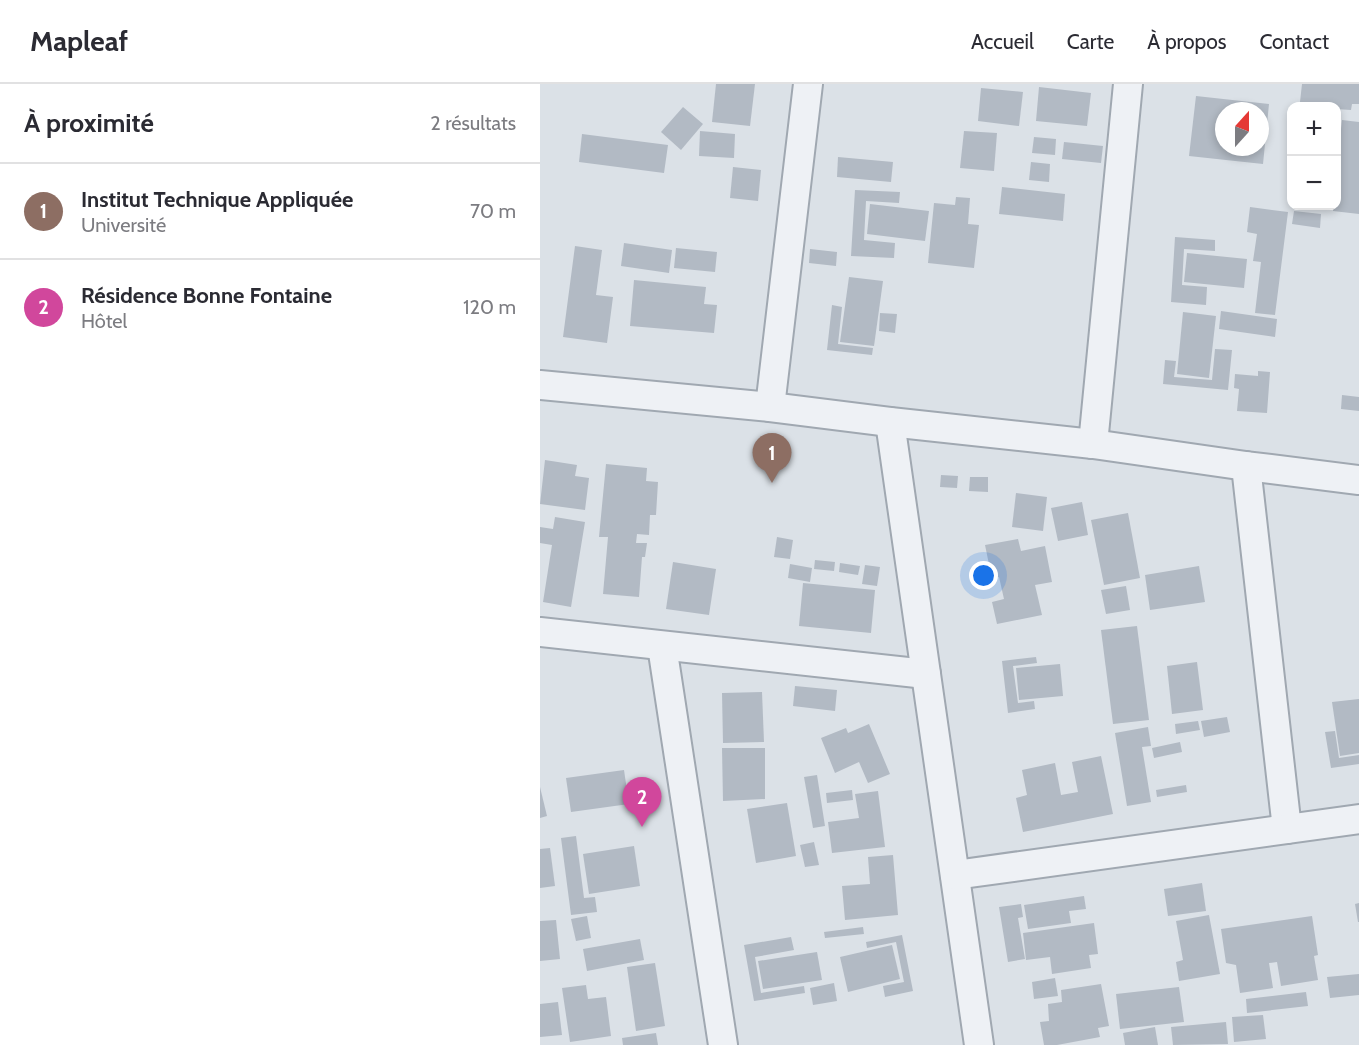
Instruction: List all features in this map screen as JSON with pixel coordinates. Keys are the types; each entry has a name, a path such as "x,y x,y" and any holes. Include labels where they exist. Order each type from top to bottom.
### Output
{"street":[{"path":"770,407 808,84"},
{"path":"1093,444 1128,84"},
{"path":"540,384 770,407 1093,444 1359,480"},
{"path":"890,422 980,1045"},
{"path":"1246,466 1287,829"},
{"path":"540,632 926,674"},
{"path":"662,646 723,1045"},
{"path":"955,875 1359,819"}],"building":[{"path":"716,84 755,84 750,126 712,122"},
{"path":"1302,84 1359,84 1359,104 1352,104 1351,110 1341,109 1341,102 1300,102"},
{"path":"1039,87 1091,93 1087,126 1036,121"},
{"path":"981,88 1023,92 1019,126 978,121"},
{"path":"1196,96 1251,102 1215,102 1215,156 1264,156 1263,164 1189,156"},
{"path":"683,107 703,124 681,150 661,132"},
{"path":"1342,120 1359,122 1359,214 1333,211 1341,210"},
{"path":"700,131 735,134 734,158 699,156"},
{"path":"964,131 997,133 994,171 960,168"},
{"path":"582,134 668,145 664,173 579,162"},
{"path":"1034,137 1056,139 1055,155 1032,153"},
{"path":"1064,142 1103,146 1101,163 1062,159"},
{"path":"838,157 893,162 891,182 837,177"},
{"path":"1031,162 1050,164 1049,182 1029,180"},
{"path":"733,167 761,170 758,201 730,198"},
{"path":"1002,187 1065,194 1063,221 999,214"},
{"path":"855,190 900,192 899,203 866,201 864,240 895,243 894,258 851,256"},
{"path":"956,197 970,198 968,224 979,225 974,268 928,263 934,203 955,205"},
{"path":"870,204 929,211 925,241 867,234"},
{"path":"1250,207 1288,212 1275,315 1255,313 1261,262 1253,261 1257,234 1247,232"},
{"path":"1294,211 1321,214 1320,228 1292,224"},
{"path":"1175,237 1215,240 1215,251 1184,249 1182,285 1207,287 1206,305 1171,302"},
{"path":"624,243 672,250 669,273 621,266"},
{"path":"575,246 602,250 596,295 613,297 607,343 563,337"},
{"path":"676,248 717,252 715,272 674,268"},
{"path":"810,249 837,252 836,266 809,263"},
{"path":"1187,253 1247,259 1244,288 1184,282"},
{"path":"849,277 883,281 874,346 840,342"},
{"path":"634,280 706,287 704,304 717,305 714,333 630,326"},
{"path":"832,305 842,307 838,344 873,348 872,355 827,350"},
{"path":"1221,311 1277,319 1275,337 1219,329"},
{"path":"1183,312 1216,316 1209,378 1177,374"},
{"path":"880,313 897,314 895,333 879,331"},
{"path":"1215,349 1232,350 1228,390 1163,384 1165,360 1176,361 1174,377 1212,380"},
{"path":"1258,371 1270,372 1267,413 1237,411 1239,389 1234,388 1235,374 1258,376"},
{"path":"1342,395 1359,397 1359,411 1341,409"},
{"path":"545,460 577,465 575,476 589,478 585,510 540,504"},
{"path":"606,464 647,468 646,481 658,482 656,515 650,515 649,535 637,534 636,543 647,543 645,557 642,557 639,597 603,594 608,537 599,537"},
{"path":"941,475 958,476 957,488 940,487"},
{"path":"970,477 988,477 988,492 969,491"},
{"path":"1016,493 1047,497 1043,531 1012,527"},
{"path":"1082,502 1088,535 1058,541 1051,508"},
{"path":"1128,513 1140,578 1104,585 1091,520"},
{"path":"555,517 585,522 571,607 543,602 552,545 540,543 540,527 553,529"},
{"path":"777,537 793,540 790,559 774,557"},
{"path":"1018,539 1021,551 1045,546 1052,582 1035,585 1042,615 997,624 992,602 1004,599 999,577 992,579 985,545"},
{"path":"815,560 835,562 834,571 814,569"},
{"path":"673,562 716,569 709,615 666,609"},
{"path":"840,563 860,566 858,575 839,572"},
{"path":"790,564 812,568 810,582 788,578"},
{"path":"865,565 880,567 877,586 862,584"},
{"path":"1199,566 1205,602 1150,610 1145,575"},
{"path":"803,583 875,590 871,633 799,626"},
{"path":"1126,586 1130,610 1106,614 1101,590"},
{"path":"1137,626 1149,720 1113,724 1101,630"},
{"path":"1036,657 1037,663 1013,666 1018,703 1034,701 1035,709 1008,713 1002,661"},
{"path":"1197,662 1203,710 1172,714 1167,666"},
{"path":"1060,664 1063,696 1019,700 1016,668"},
{"path":"795,686 837,690 835,711 793,706"},
{"path":"762,692 764,742 723,743 722,693"},
{"path":"1359,699 1359,753 1340,756 1332,702"},
{"path":"1227,717 1230,732 1204,737 1201,721"},
{"path":"1198,721 1200,730 1176,734 1175,724"},
{"path":"869,724 890,774 868,783 859,762 835,773 821,738 846,728 848,733"},
{"path":"1148,727 1151,746 1142,747 1151,802 1127,806 1115,733"},
{"path":"1335,731 1339,758 1359,755 1359,764 1331,768 1325,732"},
{"path":"1180,742 1182,752 1154,758 1152,748"},
{"path":"722,748 765,748 765,799 723,801"},
{"path":"1101,756 1113,814 1023,832 1016,798 1027,795 1022,770 1055,763 1061,795 1078,792 1072,762"},
{"path":"624,770 629,804 571,812 566,778"},
{"path":"817,775 825,826 813,828 804,777"},
{"path":"1186,785 1187,792 1157,797 1156,790"},
{"path":"540,787 547,816 540,818"},
{"path":"852,790 853,800 827,803 826,793"},
{"path":"878,791 885,847 832,853 828,822 859,818 855,794"},
{"path":"787,803 796,856 756,863 747,809"},
{"path":"576,836 584,898 595,897 597,912 571,915 561,838"},
{"path":"814,842 819,865 805,867 800,845"},
{"path":"634,846 640,886 589,894 583,854"},
{"path":"550,848 555,886 540,888 540,849"},
{"path":"893,855 898,915 845,920 842,886 870,884 868,857"},
{"path":"1202,883 1206,911 1168,916 1164,889"},
{"path":"1084,896 1086,909 1069,911 1071,923 1028,929 1024,905"},
{"path":"1359,903 1359,922 1358,922 1355,904"},
{"path":"1021,904 1023,917 1018,918 1025,959 1008,962 999,907"},
{"path":"1209,915 1220,974 1179,981 1176,962 1183,960 1176,921"},
{"path":"587,916 591,938 576,941 571,919"},
{"path":"1312,916 1318,955 1314,956 1318,980 1281,986 1277,962 1269,963 1273,988 1240,993 1236,965 1226,963 1221,929"},
{"path":"556,920 560,959 540,961 540,921"},
{"path":"1094,923 1098,954 1089,955 1091,968 1052,974 1050,957 1026,960 1023,933"},
{"path":"863,927 864,934 825,938 824,932"},
{"path":"902,935 913,991 885,997 883,986 904,982 896,942 867,948 866,942"},
{"path":"791,937 794,950 755,957 761,993 804,986 805,993 754,1001 744,945"},
{"path":"640,939 644,960 587,971 583,949"},
{"path":"892,945 900,979 848,992 840,957"},
{"path":"817,952 822,980 763,989 758,961"},
{"path":"655,963 665,1026 636,1031 627,967"},
{"path":"1359,974 1359,995 1330,998 1327,977"},
{"path":"1055,978 1058,996 1034,999 1032,982"},
{"path":"834,983 837,1001 813,1005 810,988"},
{"path":"1101,984 1109,1026 1098,1028 1100,1037 1057,1045 1044,1045 1040,1022 1049,1021 1048,1004 1062,1002 1061,990"},
{"path":"586,985 588,999 606,997 611,1036 570,1042 562,988"},
{"path":"1179,987 1184,1022 1120,1029 1116,994"},
{"path":"1306,992 1308,1006 1247,1013 1246,999"},
{"path":"558,1002 562,1035 540,1037 540,1004"},
{"path":"1263,1015 1266,1039 1234,1042 1232,1017"},
{"path":"1226,1022 1228,1044 1173,1045 1171,1027"},
{"path":"1155,1027 1158,1045 1125,1045 1123,1033"},
{"path":"656,1033 658,1045 623,1045 622,1038"}],"place":[{"name":"Institut Technique Appliquée","path":"772,483"},
{"name":"Résidence Bonne Fontaine","path":"642,827"}]}
